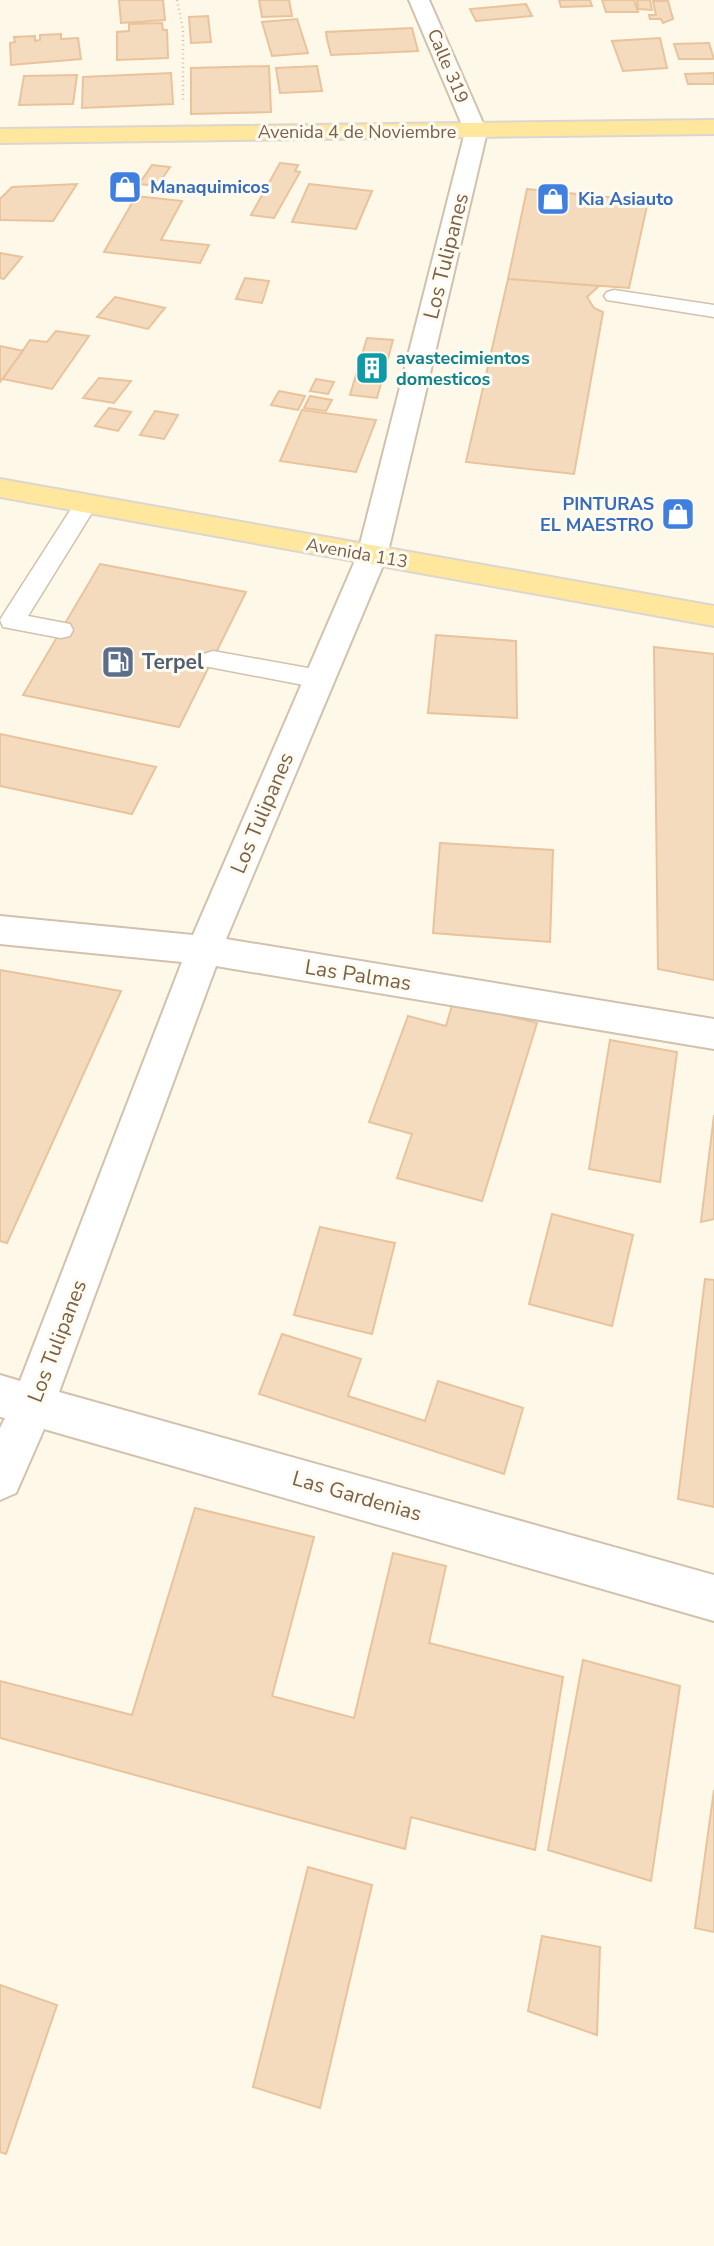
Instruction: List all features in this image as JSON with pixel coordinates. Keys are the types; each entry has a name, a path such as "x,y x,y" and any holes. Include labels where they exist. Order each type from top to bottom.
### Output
{"main road":[{"name":"Avenida 4 de Noviembre","path":"0,136 714,127"},
{"name":"Avenida 113","path":"0,488 714,617"}],"street":[{"name":"Calle 319","path":"419,0 476,132"},
{"name":"Los Tulipanes","path":"0,1478 17,1400 372,556 476,132"},
{"name":"Las Palmas","path":"0,930 204,950 714,1034"},
{"name":"Las Gardenias","path":"17,1400 714,1598"}],"lane":[{"path":"614,296 714,312"},
{"path":"61,631 12,621 86,503"},
{"path":"213,660 319,679"}],"path":[{"path":"177,0 183,29 183,117 189,132"}],"building":[{"path":"119,0 163,0 165,20 121,23"},
{"path":"259,0 289,0 292,16 262,17"},
{"path":"559,0 590,0 592,6 561,7"},
{"path":"602,0 634,0 638,12 606,12"},
{"path":"637,0 650,0 652,10 638,9"},
{"path":"653,1 668,1 673,19 663,23 661,19 650,19 649,15 656,15"},
{"path":"526,4 532,16 476,21 470,9"},
{"path":"208,16 211,42 191,43 189,17"},
{"path":"297,19 308,53 272,56 262,22"},
{"path":"162,23 163,30 167,30 168,58 117,60 117,32 129,31 129,24"},
{"path":"412,28 418,51 331,55 326,32"},
{"path":"61,34 61,39 78,38 81,59 11,65 10,43 15,42 14,37 35,36 35,41 40,40 40,35"},
{"path":"660,38 667,68 623,71 612,41"},
{"path":"709,43 714,59 679,59 674,44"},
{"path":"269,66 271,112 191,114 191,68"},
{"path":"317,66 322,91 280,93 276,68"},
{"path":"171,73 173,104 82,108 83,77"},
{"path":"714,73 714,84 688,84 685,74"},
{"path":"77,75 73,104 19,105 24,76"},
{"path":"280,163 298,165 295,171 300,172 274,218 251,215"},
{"path":"152,165 170,167 157,186 139,184"},
{"path":"77,184 53,221 0,220 0,199 12,187"},
{"path":"309,184 372,191 356,229 292,222"},
{"path":"527,189 648,201 629,288 508,279"},
{"path":"136,196 182,201 161,240 209,245 200,263 104,252"},
{"path":"0,253 22,257 4,279 0,278"},
{"path":"245,278 269,281 262,303 236,299"},
{"path":"508,279 599,286 587,297 594,308 603,312 574,474 466,462"},
{"path":"115,297 165,308 148,329 97,317"},
{"path":"56,331 89,336 52,389 3,379 30,340 47,342"},
{"name":"avastecimientos domesticos","path":"367,338 393,340 377,398 350,395"},
{"path":"0,346 23,351 0,382"},
{"path":"99,378 131,381 114,403 83,398"},
{"path":"316,379 334,382 328,394 310,391"},
{"path":"279,391 305,396 298,410 271,405"},
{"path":"310,396 332,400 326,411 304,408"},
{"path":"109,408 131,412 118,431 95,426"},
{"path":"302,410 376,420 356,472 280,461"},
{"path":"155,411 178,415 164,439 140,435"},
{"path":"100,564 246,592 179,727 23,695"},
{"path":"436,635 516,641 517,718 428,713"},
{"path":"654,647 714,654 714,980 658,969"},
{"path":"0,734 156,767 132,814 0,786"},
{"path":"440,843 553,850 550,942 433,933"},
{"path":"0,970 121,991 7,1243 0,1241"},
{"path":"453,1002 537,1023 482,1201 397,1178 412,1134 369,1122 408,1016 446,1026"},
{"path":"610,1040 677,1052 660,1182 589,1169"},
{"path":"714,1115 714,1219 701,1222"},
{"path":"552,1214 633,1235 612,1326 529,1304"},
{"path":"320,1227 395,1243 372,1334 294,1315"},
{"path":"705,1279 714,1280 714,1507 678,1499"},
{"path":"282,1334 361,1359 348,1396 425,1421 438,1381 523,1408 504,1474 259,1394"},
{"path":"195,1508 314,1537 272,1696 354,1718 393,1553 446,1566 429,1643 563,1677 535,1850 411,1817 405,1849 0,1738 0,1681 132,1715"},
{"path":"583,1660 680,1686 651,1881 548,1850"},
{"path":"714,1790 714,1932 695,1928"},
{"path":"308,1867 372,1885 320,2108 253,2087"},
{"path":"542,1936 600,1947 597,2035 528,2011"},
{"path":"0,1985 57,2005 6,2154 0,2152"}],"place":[{"name":"Manaquimicos","path":"125,187"},
{"name":"Kia Asiauto","path":"553,199"},
{"name":"avastecimientos domesticos","path":"372,368"},
{"name":"PINTURAS EL MAESTRO","path":"678,514"},
{"name":"Terpel","path":"118,662"}]}
